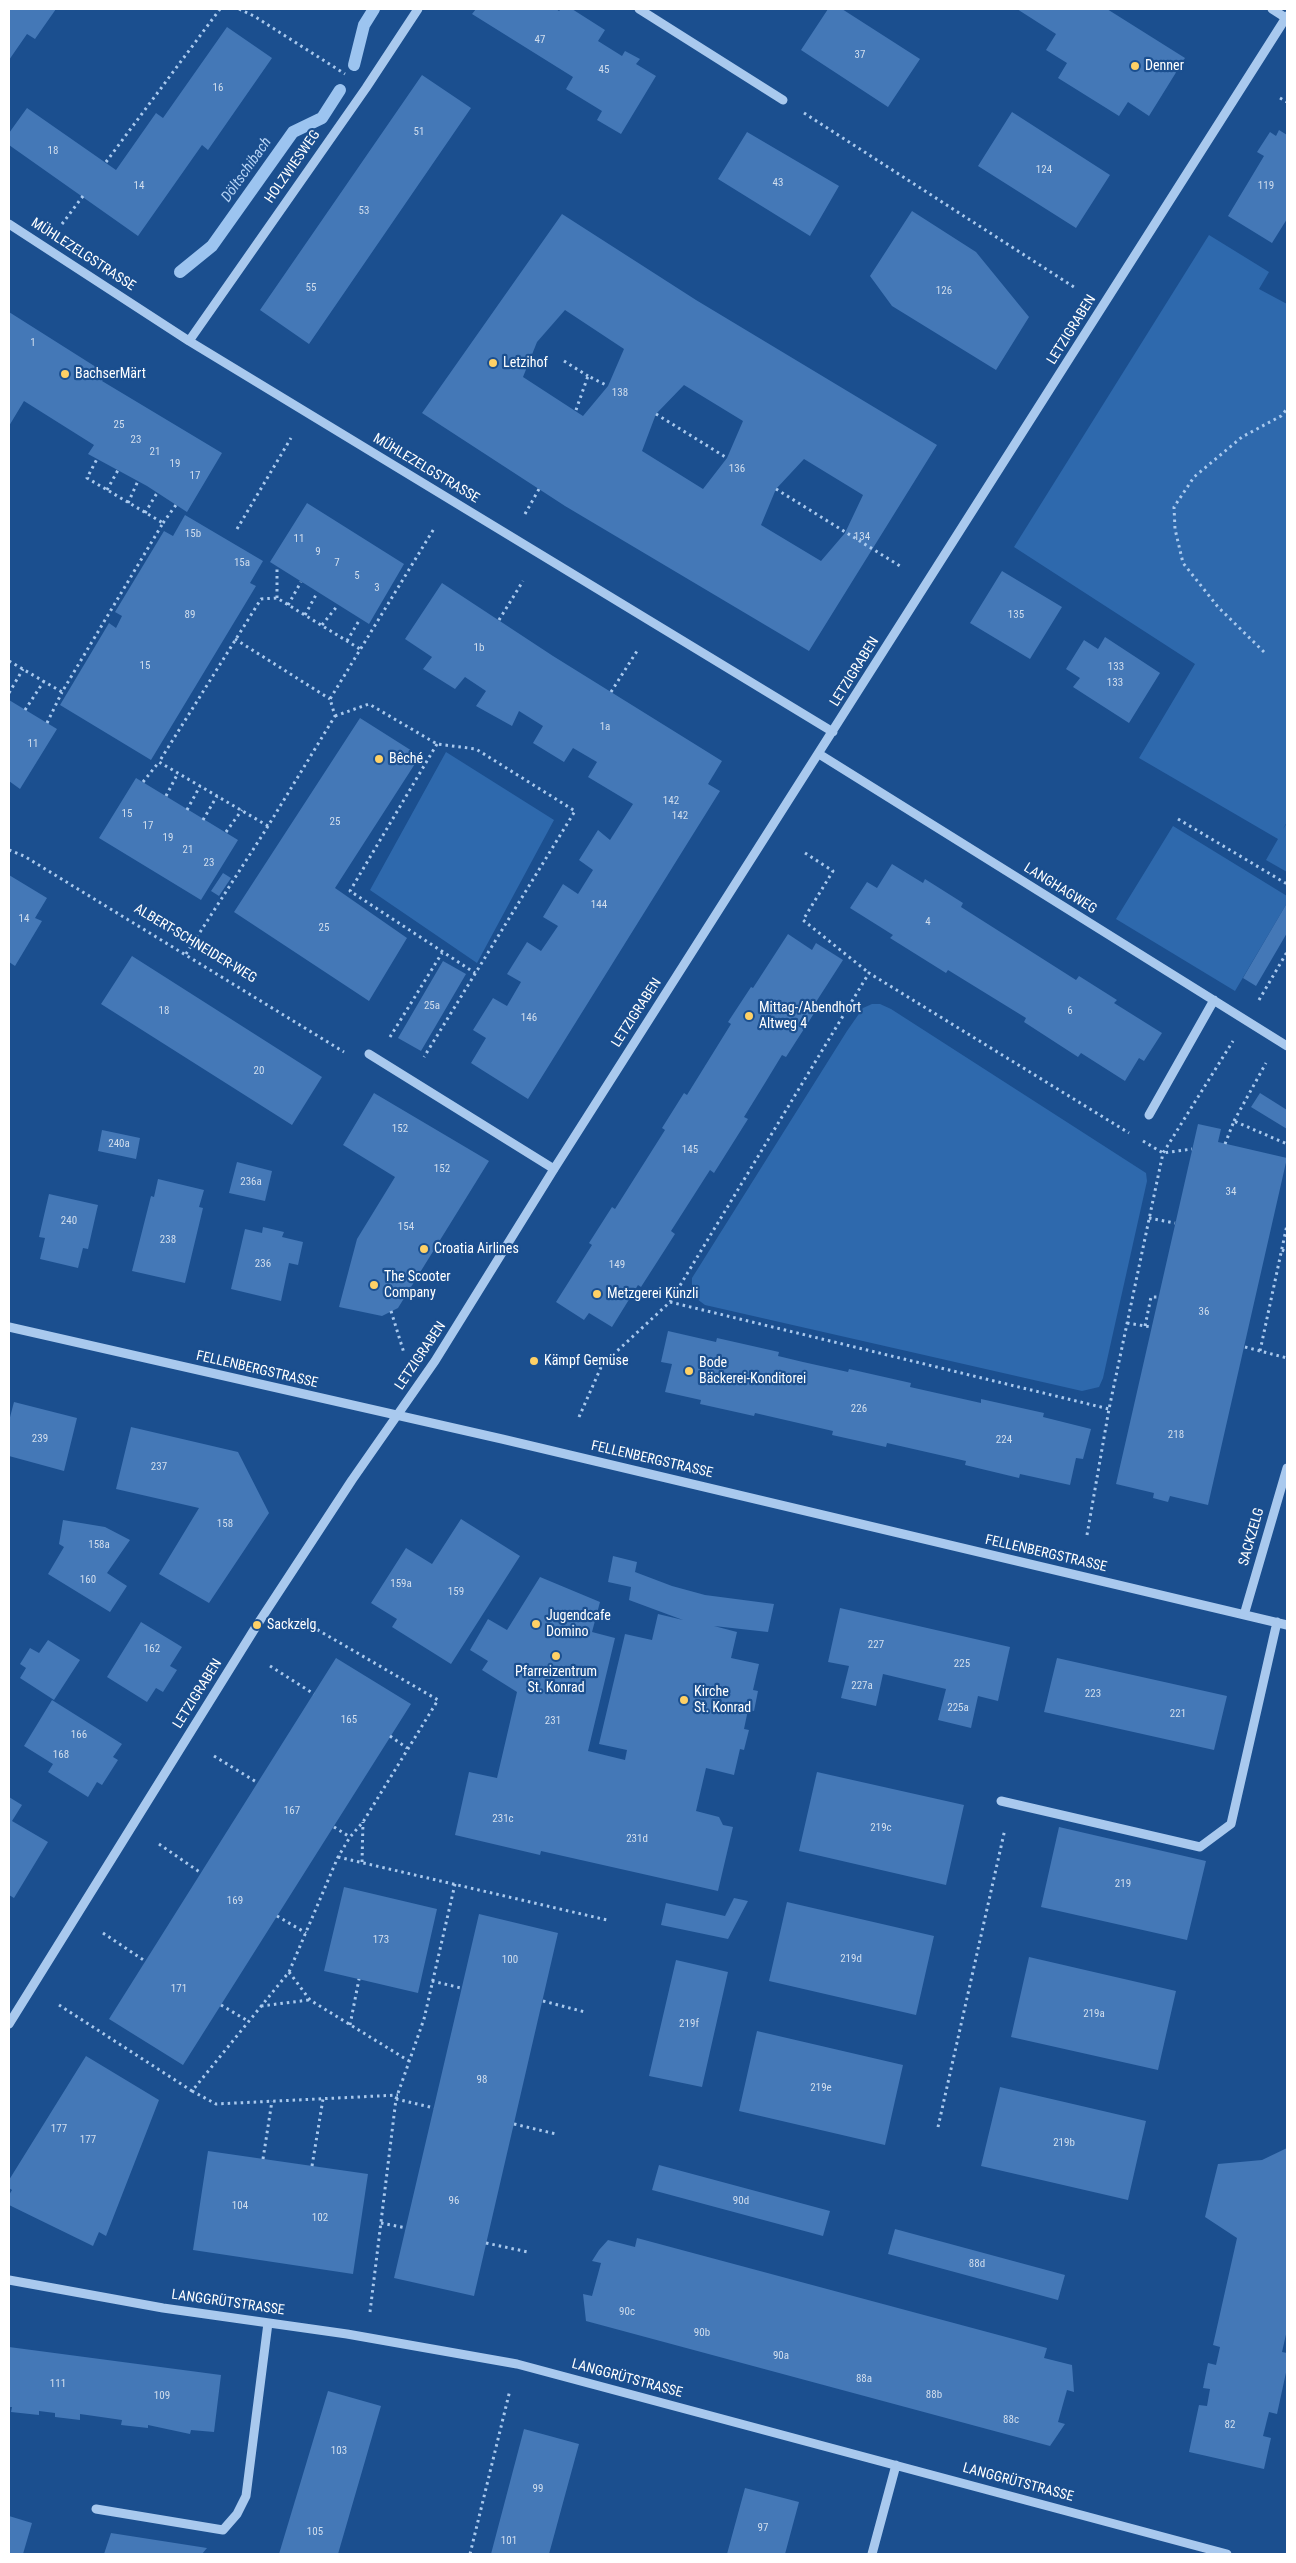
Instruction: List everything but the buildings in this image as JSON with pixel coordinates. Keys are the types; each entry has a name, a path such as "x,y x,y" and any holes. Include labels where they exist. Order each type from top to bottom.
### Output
{"street":[{"name":"HOLZWIESWEG","path":"189,340 366,88 418,9"},
{"path":"639,9 783,100"},
{"path":"1272,9 1287,17"},
{"name":"LETZIGRABEN","path":"9,2024 257,1625 435,1361 554,1169 1287,17"},
{"name":"MÜHLEZELGSTRASSE","path":"9,224 189,340 833,732"},
{"name":"LANGHAGWEG","path":"819,754 1287,1046"},
{"path":"1149,1115 1214,1000"},
{"path":"372,1057 554,1169"},
{"name":"FELLENBERGSTRASSE","path":"9,1327 1287,1625"},
{"name":"SACKZELG","path":"1244,1615 1287,1468"},
{"path":"1001,1801 1200,1847 1231,1824 1277,1622"},
{"name":"LANGGRÜTSTRASSE","path":"9,2280 163,2308 347,2334 517,2364 1227,2554"},
{"path":"96,2509 223,2530 237,2514 246,2496 268,2323"},
{"path":"872,2554 896,2465"}],"path":[{"path":"106,162 220,9"},
{"path":"239,9 254,16 366,88"},
{"path":"1280,98 1287,102"},
{"path":"783,100 1078,289"},
{"path":"62,224 82,196"},
{"path":"564,361 608,386"},
{"path":"576,410 588,376"},
{"path":"1264,652 1218,607 1183,563 1175,529 1174,507 1194,477 1242,437 1281,416 1287,409"},
{"path":"656,414 727,458"},
{"path":"237,529 291,438"},
{"path":"97,459 87,478 163,523"},
{"path":"107,490 118,470"},
{"path":"128,503 138,481"},
{"path":"525,514 538,489"},
{"path":"776,489 900,566"},
{"path":"145,513 157,493"},
{"path":"47,723 62,692 163,523 176,505"},
{"path":"330,700 435,527"},
{"path":"277,598 278,567"},
{"path":"499,620 523,581"},
{"path":"288,605 301,582"},
{"path":"305,615 317,593"},
{"path":"143,782 159,762 261,599 277,598 360,649"},
{"path":"322,625 338,605"},
{"path":"347,641 360,619"},
{"path":"235,640 330,700 335,716"},
{"path":"611,692 637,651"},
{"path":"9,661 62,692"},
{"path":"9,693 23,670"},
{"path":"24,710 44,682"},
{"path":"186,954 268,826 335,716 370,704 438,744 476,749 575,811 410,1080"},
{"path":"438,744 350,891 442,953 476,973"},
{"path":"159,762 268,826"},
{"path":"166,796 178,773"},
{"path":"187,810 200,786"},
{"path":"203,820 217,796"},
{"path":"226,832 242,810"},
{"path":"1178,819 1287,884"},
{"name":"ALBERT-SCHNEIDER-WEG","path":"9,850 24,856 352,1056"},
{"path":"805,853 833,871 803,920 869,973 1163,1153 1192,1149"},
{"path":"372,1057 442,953"},
{"path":"579,1418 602,1365 670,1302 869,973"},
{"path":"1225,1144 1234,1121 1278,1040"},
{"path":"1086,1535 1109,1410 1163,1153 1221,1058"},
{"path":"1234,1121 1287,1144"},
{"path":"1149,1218 1175,1223"},
{"path":"1260,1351 1287,1225"},
{"path":"1282,1250 1287,1252"},
{"path":"1145,1326 1151,1297 1158,1297"},
{"path":"670,1302 1109,1410"},
{"path":"391,1311 404,1353"},
{"path":"1127,1323 1151,1327"},
{"path":"1245,1347 1287,1358"},
{"path":"192,2091 289,1972 338,1856 350,1836 363,1822 438,1700 299,1619"},
{"path":"270,1666 314,1694"},
{"path":"390,1736 407,1748"},
{"path":"214,1756 258,1783"},
{"path":"938,2127 1011,1804"},
{"path":"362,1862 363,1822"},
{"path":"334,1826 350,1836"},
{"path":"159,1844 201,1873"},
{"path":"338,1856 607,1920"},
{"path":"370,2312 397,2097 424,2019 455,1884"},
{"path":"277,1916 306,1933"},
{"path":"103,1933 145,1961"},
{"path":"289,1972 310,2000 409,2061"},
{"path":"350,2025 359,1979"},
{"path":"432,1981 462,1988"},
{"path":"261,2006 310,2000"},
{"path":"543,2001 585,2012"},
{"path":"58,2005 192,2091 216,2104 397,2097 434,2108"},
{"path":"221,2005 248,2021"},
{"path":"312,2166 323,2099"},
{"path":"263,2159 272,2102"},
{"path":"514,2124 556,2134"},
{"path":"381,2223 406,2228"},
{"path":"486,2243 528,2252"},
{"path":"470,2554 510,2390"}],"shaded area":[{"path":"1209,235 1269,272 1259,289 1287,304 1287,822 1283,829 1287,823 1287,872 1266,860 1278,839 1139,758 1195,664 1014,547"},
{"path":"446,752 554,820 477,963 370,890"},
{"path":"1173,826 1287,896 1287,903 1235,991 1116,919"},
{"path":"872,1004 880,1004 891,1009 1146,1173 1147,1181 1103,1378 1099,1387 1082,1391 705,1305 697,1299 692,1290 692,1278 847,1031 863,1008"}],"waterway":[{"name":"Döltschibach","path":"354,65 364,25 374,9"},
{"name":"Döltschibach","path":"180,272 212,246 293,132 322,118 340,90"}],"place":[{"name":"Denner","path":"1135,66"},
{"name":"Letzihof","path":"493,363"},
{"name":"BachserMärt","path":"65,374"},
{"name":"Bêché","path":"379,759"},
{"name":"Mittag-/Abendhort Altweg 4","path":"749,1016"},
{"name":"Croatia Airlines","path":"424,1249"},
{"name":"The Scooter Company","path":"374,1285"},
{"name":"Metzgerei Künzli","path":"597,1294"},
{"name":"Kämpf Gemüse","path":"534,1361"},
{"name":"Bode Bäckerei-Konditorei","path":"689,1371"},
{"name":"Jugendcafe Domino","path":"536,1624"},
{"name":"Sackzelg","path":"257,1625"},
{"name":"Pfarreizentrum St. Konrad","path":"556,1656"},
{"name":"Kirche St. Konrad","path":"684,1700"}]}
